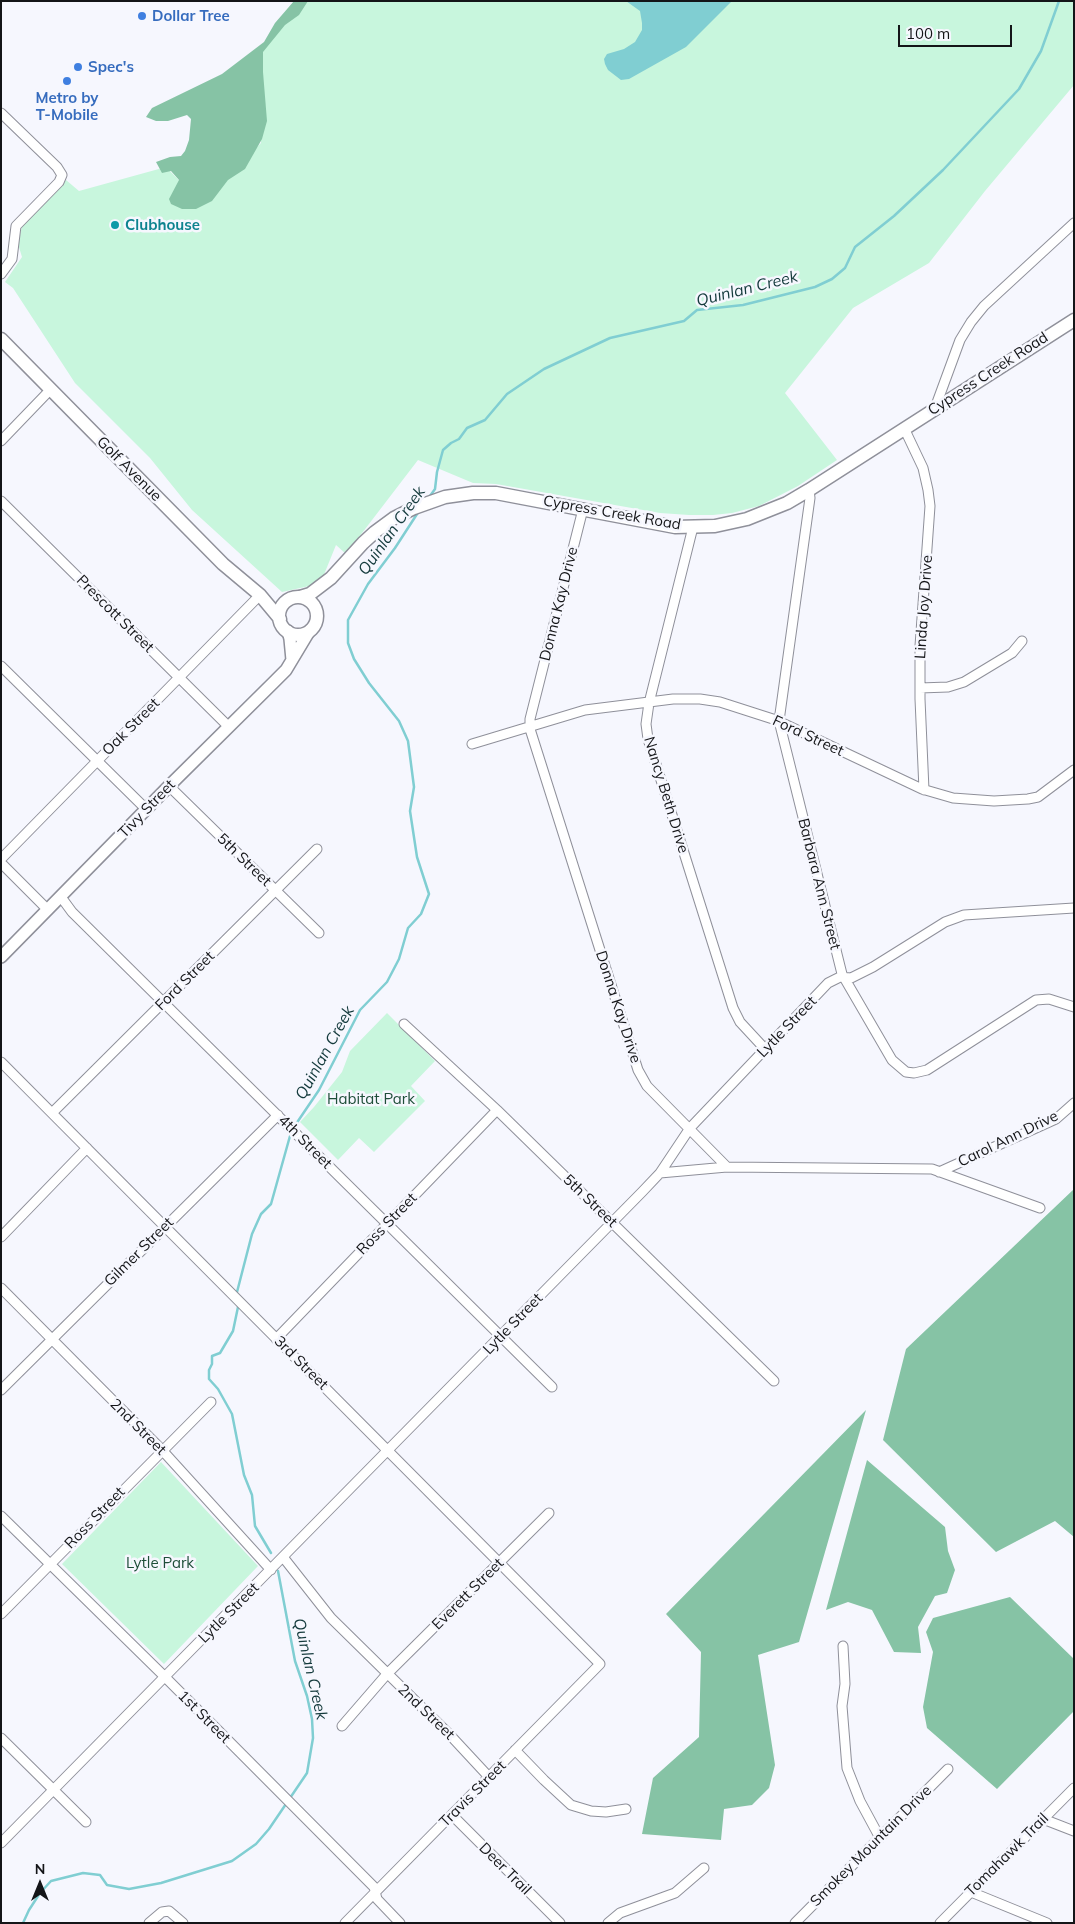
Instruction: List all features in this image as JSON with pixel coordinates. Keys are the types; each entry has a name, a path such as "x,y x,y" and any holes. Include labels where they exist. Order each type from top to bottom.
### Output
{"main road":[{"name":"Cypress Creek Road","path":"294,599 310,594 331,578 363,543 394,518 433,501 473,493 496,493 654,524 693,527 715,526 747,519 787,503 810,490 1074,320"},
{"name":"Golf Avenue","path":"1,339 223,564 260,595 280,619"},
{"name":"Cypress Creek Road","path":"317,613 322,596 331,578"},
{"name":"Golf Avenue","path":"260,595 294,599"},
{"path":"294,599 312,603 317,613 317,619 310,630 299,634 288,631 280,619 281,610 294,599"}],"street":[{"path":"1,113 58,167 62,175 59,182 16,226 12,259 1,274"},
{"path":"936,408 960,340 970,322 984,306 1074,223"},
{"path":"1,441 51,389"},
{"name":"Linda Joy Drive","path":"904,428 923,468 930,506 920,646 924,790"},
{"name":"Barbara Ann Street","path":"810,490 779,721 844,977 892,1060 906,1072 914,1073 927,1070 1036,1000 1049,999 1074,1007"},
{"name":"Prescott Street","path":"1,501 229,727"},
{"name":"Donna Kay Drive","path":"584,509 530,719 531,738 638,1070 647,1086 727,1167"},
{"name":"Nancy Beth Drive","path":"693,527 649,703 646,724 648,739 733,1008 740,1022 765,1049"},
{"name":"Oak Street","path":"1,859 260,595"},
{"name":"Tivy Street","path":"1,958 169,786 275,681 292,660 310,630"},
{"path":"288,631 292,660"},
{"path":"920,688 948,687 964,682 1012,653 1022,641"},
{"path":"1,666 147,810"},
{"name":"Ford Street","path":"472,744 585,710 673,699 710,700 779,721 924,790 953,798 974,801 1038,797 1074,770"},
{"name":"5th Street","path":"169,786 319,933"},
{"name":"Ford Street","path":"52,1113 317,848"},
{"path":"1,863 48,910"},
{"name":"4th Street","path":"60,897 72,912 552,1386"},
{"name":"Lytle Street","path":"1,1843 164,1676 207,1636 386,1450 436,1403 660,1173 690,1128 828,983 840,977 851,978 873,967 945,922 964,915 1074,908"},
{"name":"5th Street","path":"404,1024 498,1110 774,1381"},
{"name":"3rd Street","path":"1,1062 600,1664"},
{"name":"Carol Ann Drive","path":"939,1172 1056,1119 1074,1103"},
{"name":"Ross Street","path":"276,1338 498,1110"},
{"name":"Gilmer Street","path":"1,1390 278,1115"},
{"path":"1,1237 87,1148"},
{"path":"660,1173 727,1167 932,1169 1040,1208"},
{"name":"2nd Street","path":"1,1288 162,1450 271,1570"},
{"name":"Ross Street","path":"1,1614 211,1402"},
{"name":"Everett Street","path":"342,1726 387,1674 549,1513"},
{"name":"1st Street","path":"1,1516 164,1676 374,1887 377,1899 400,1923"},
{"name":"2nd Street","path":"283,1557 331,1618 450,1735 489,1777"},
{"path":"844,1646 845,1684 842,1706 847,1768 860,1801 880,1838"},
{"name":"Travis Street","path":"345,1923 600,1664"},
{"path":"1,1738 86,1822"},
{"path":"515,1750 571,1805 591,1811 606,1812 626,1809"},
{"name":"Smokey Mountain Drive","path":"795,1923 948,1769"},
{"name":"Tomahawk Trail","path":"940,1923 1074,1788"},
{"name":"Deer Trail","path":"452,1815 560,1923"},
{"path":"1043,1819 1074,1831"},
{"path":"608,1923 620,1913 675,1893 704,1868"},
{"path":"971,1892 1047,1923"},
{"path":"152,1919 162,1912 169,1911 183,1923"}],"green space":[{"path":"294,1 308,1 299,15 285,25 263,52 267,121 262,139 245,169 228,180 212,201 196,209 182,209 171,204 169,199 179,180 171,171 162,173 156,162 170,157 181,156 189,140 191,119 187,115 168,121 156,121 146,117 152,108 222,74 264,42 275,23"},
{"path":"296,1 1074,1 1074,85 985,191 929,263 853,308 785,393 837,460 798,486 759,506 732,513 689,515 660,513 496,484 473,483 418,460 346,554 336,545 323,577 314,585 282,592 192,510 150,458 75,383 13,288 5,282 22,257 18,244 22,226 27,218 66,180 79,191 166,167 202,204 261,143 256,55"},
{"name":"Habitat Park","path":"387,1013 435,1061 411,1086 425,1101 374,1152 359,1138 338,1160 300,1122 342,1072 350,1051"},
{"path":"1074,1189 1074,1537 1055,1521 996,1552 883,1440 906,1349"},
{"path":"866,1410 799,1642 758,1655 775,1765 769,1788 752,1805 724,1809 721,1840 642,1834 653,1778 699,1737 701,1652 666,1614"},
{"path":"867,1460 945,1527 948,1551 955,1570 947,1593 935,1596 918,1627 921,1653 894,1652 872,1610 848,1602 826,1610"},
{"name":"Lytle Park","path":"161,1462 258,1566 164,1664 62,1564"},
{"path":"1010,1597 1074,1659 1074,1711 997,1789 927,1728 923,1707 933,1652 926,1632 933,1618"}],"water":[{"path":"626,1 732,1 686,47 629,79 621,80 608,70 604,59 607,54 624,49 635,42 642,30 640,11"}],"waterway":[{"name":"Quinlan Creek","path":"430,496 435,489 443,450 459,439 467,428 485,420 507,394 544,369 610,338 684,321 697,310 743,305 815,287 832,279 845,268 855,247 894,216 943,170 1019,89 1041,51 1059,1"},
{"name":"Quinlan Creek","path":"296,1124 319,1090 360,1010 387,982 399,959 408,928 421,914 429,894 417,857 410,811 414,787 408,741 399,721 369,683 354,659 348,643 348,620 368,584 395,548 419,511"},
{"name":"Quinlan Creek","path":"237,1292 252,1234 261,1214 271,1204 290,1136"},
{"name":"Quinlan Creek","path":"238,1307 233,1331 220,1353 212,1356 209,1379 218,1389 232,1414 244,1475 252,1495 255,1526 271,1553"},
{"name":"Quinlan Creek","path":"23,1923 40,1893 51,1881 83,1873 100,1875 107,1885 129,1889 161,1883 232,1861 256,1844 269,1829 307,1773 313,1738 312,1719 307,1696 295,1661 278,1571"}],"place":[{"name":"Dollar Tree","path":"142,16"},
{"name":"Spec's","path":"78,67"},
{"name":"Metro by T-Mobile","path":"67,81"},
{"name":"Clubhouse","path":"115,225"}]}
